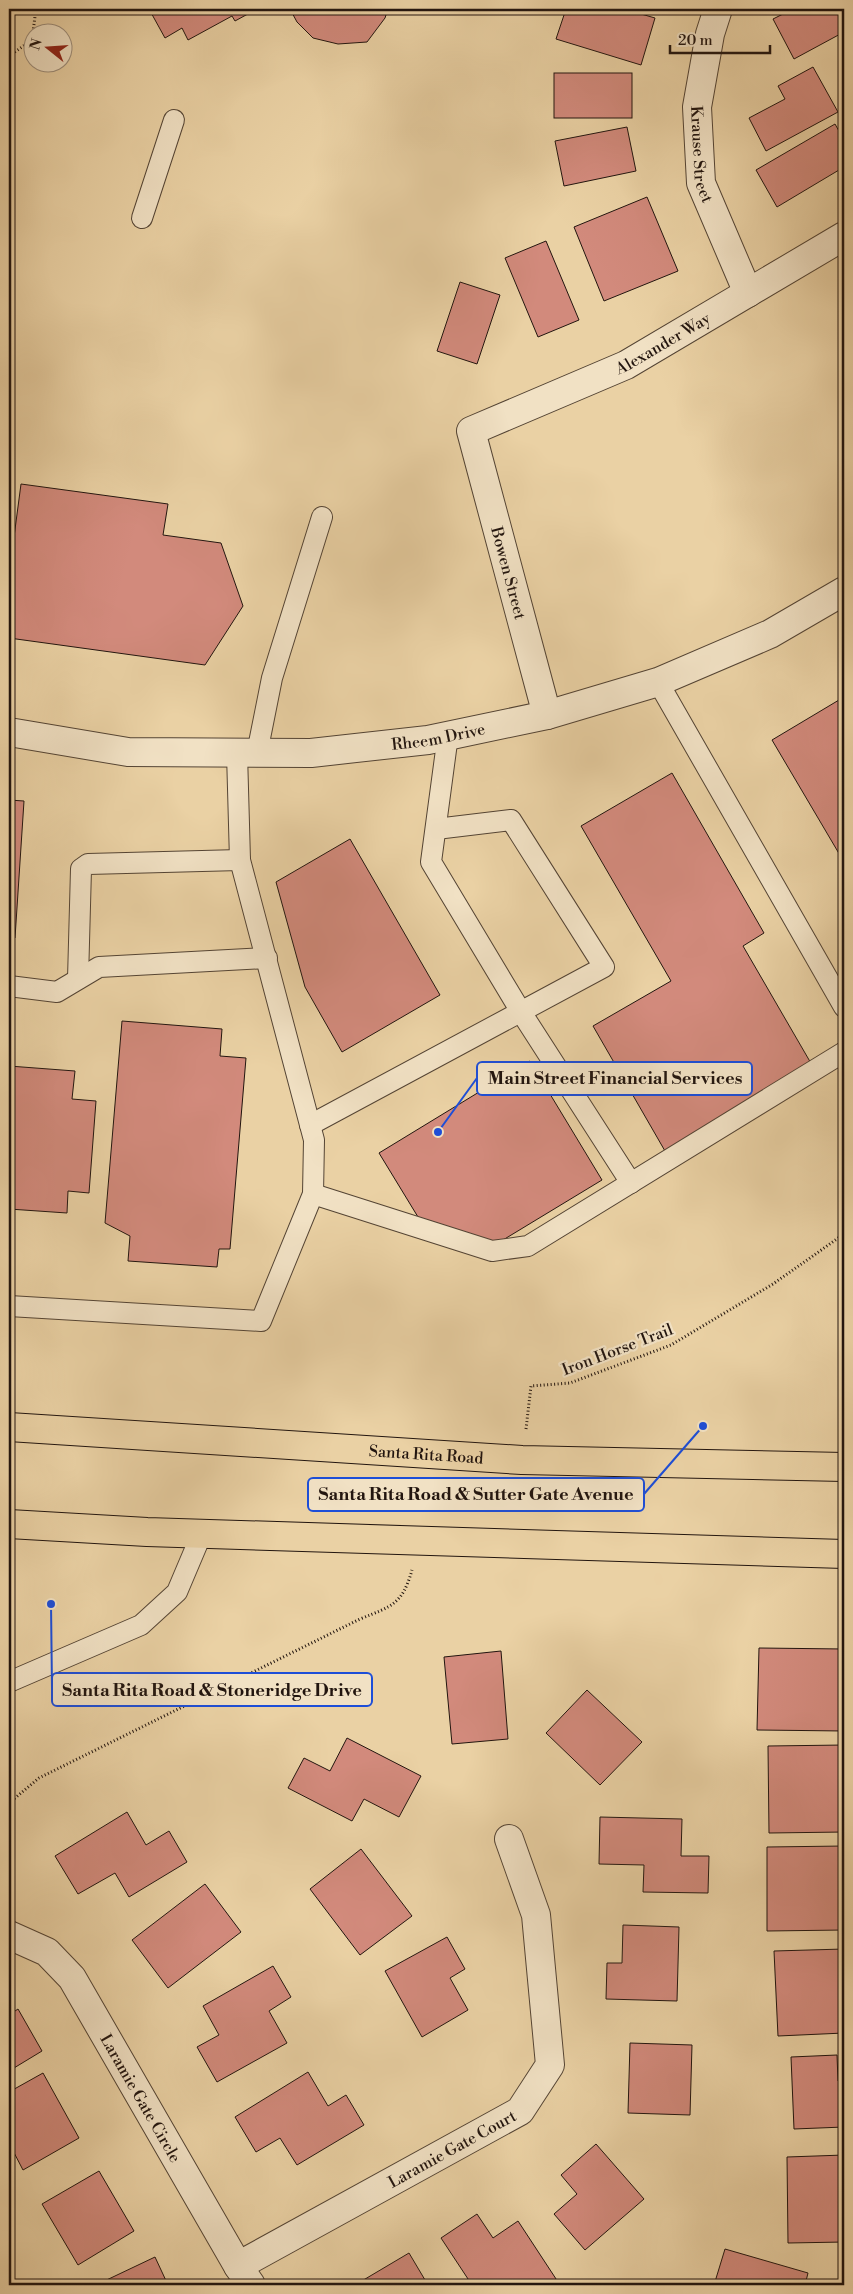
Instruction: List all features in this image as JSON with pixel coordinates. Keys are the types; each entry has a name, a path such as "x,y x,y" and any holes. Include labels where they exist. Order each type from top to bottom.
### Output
{"main road":[{"name":"Santa Rita Road","path":"9,1427 522,1460 844,1467"},
{"path":"9,1524 202,1533 844,1554"}],"street":[{"name":"Krause Street","path":"718,9 710,34 697,107 701,184 748,293"},
{"name":"Alexander Way","path":"471,431 626,366 844,236"},
{"name":"Bowen Street","path":"471,431 547,715"},
{"name":"Rheem Drive","path":"9,732 128,752 311,753 448,736 547,715 658,682 770,634 844,591"},
{"name":"Laramie Gate Court","path":"245,2276 520,2111 550,2065 536,1915 509,1839"},
{"name":"Laramie Gate Circle","path":"9,1935 47,1952 72,1978 245,2276"}],"lane":[{"path":"142,218 174,120"},
{"path":"9,1306 260,1321 313,1194 314,1140 240,860 247,753 322,517"},
{"path":"658,682 844,1007"},
{"path":"448,736 431,862 521,1012 631,1183"},
{"path":"310,1125 604,967 511,820 436,828"},
{"path":"78,979 80,869 88,864 240,860"},
{"path":"9,986 57,992 99,967 267,958"},
{"path":"313,1194 492,1251 528,1246 844,1052"},
{"path":"9,1682 141,1625 177,1592 202,1533"}],"path":[{"path":"34,22 36,9"},
{"path":"9,56 22,47"},
{"name":"Iron Horse Trail","path":"522,1460 531,1386 570,1384 671,1345 773,1284 844,1234"},
{"path":"9,1803 39,1778 360,1619 390,1607 406,1592 421,1540"}],"building":[{"path":"149,9 257,9 235,21 232,16 188,40 182,28 165,38"},
{"path":"290,9 388,9 385,18 367,42 338,44 313,38 297,22"},
{"path":"566,9 624,9 655,18 641,65 556,39"},
{"path":"793,9 844,9 844,32 794,59 773,19"},
{"path":"813,67 838,112 766,151 749,118 785,99 778,86"},
{"path":"554,73 632,73 632,118 554,118"},
{"path":"835,124 844,140 844,167 777,207 756,170"},
{"path":"627,127 636,171 564,186 555,141"},
{"path":"647,197 678,271 604,301 574,227"},
{"path":"546,241 579,320 538,337 505,258"},
{"path":"460,282 500,295 477,364 437,351"},
{"path":"21,484 168,504 163,535 221,543 243,606 205,665 9,638 9,575"},
{"path":"844,697 844,862 772,740"},
{"path":"672,773 764,933 743,946 812,1065 665,1151 593,1026 671,981 581,826"},
{"path":"9,800 24,801 15,938 9,938"},
{"path":"350,839 440,995 342,1052 305,987 276,882"},
{"path":"122,1021 222,1029 220,1056 246,1058 230,1249 219,1249 217,1267 128,1261 130,1236 105,1223"},
{"path":"530,1061 602,1180 498,1243 418,1217 379,1153"},
{"path":"9,1066 75,1071 72,1099 96,1101 89,1193 68,1191 67,1213 9,1209"},
{"path":"759,1648 844,1649 844,1731 757,1730"},
{"path":"501,1651 508,1739 452,1744 444,1657"},
{"path":"587,1690 642,1742 600,1785 546,1733"},
{"path":"347,1738 421,1776 399,1817 364,1799 352,1821 288,1788 304,1758 330,1771"},
{"path":"844,1745 844,1832 769,1833 768,1746"},
{"path":"127,1812 146,1845 169,1831 187,1862 129,1897 115,1873 78,1894 55,1856"},
{"path":"600,1817 682,1819 681,1856 709,1856 708,1893 643,1892 644,1865 599,1864"},
{"path":"844,1846 844,1930 767,1931 767,1847"},
{"path":"361,1849 412,1916 360,1955 310,1889"},
{"path":"205,1884 241,1932 168,1988 132,1940"},
{"path":"623,1925 679,1927 677,2001 606,1999 607,1963 622,1963"},
{"path":"447,1937 465,1969 450,1978 468,2010 422,2037 385,1971"},
{"path":"844,1949 844,2033 778,2036 774,1951"},
{"path":"273,1966 291,1997 269,2011 287,2043 217,2082 197,2047 219,2035 203,2006"},
{"path":"18,2009 42,2051 9,2071 9,2015"},
{"path":"630,2043 692,2045 690,2115 628,2113"},
{"path":"837,2055 838,2081 844,2080 844,2127 794,2129 791,2057"},
{"path":"308,2072 328,2106 346,2095 364,2125 297,2165 280,2138 256,2152 235,2117"},
{"path":"43,2073 79,2138 23,2170 9,2143 9,2092"},
{"path":"596,2144 644,2199 585,2250 554,2214 577,2194 561,2175"},
{"path":"844,2155 844,2242 788,2243 787,2157"},
{"path":"99,2171 134,2231 78,2265 42,2204"},
{"path":"477,2214 493,2238 518,2221 560,2285 472,2285 441,2238"},
{"path":"725,2249 808,2273 805,2285 714,2285"},
{"path":"409,2253 428,2285 355,2285"},
{"path":"155,2257 168,2285 96,2285"}],"place":[{"name":"Main Street Financial Services","path":"438,1132"},
{"name":"Santa Rita Road & Sutter Gate Avenue","path":"703,1426"},
{"name":"Santa Rita Road & Stoneridge Drive","path":"51,1604"}]}
